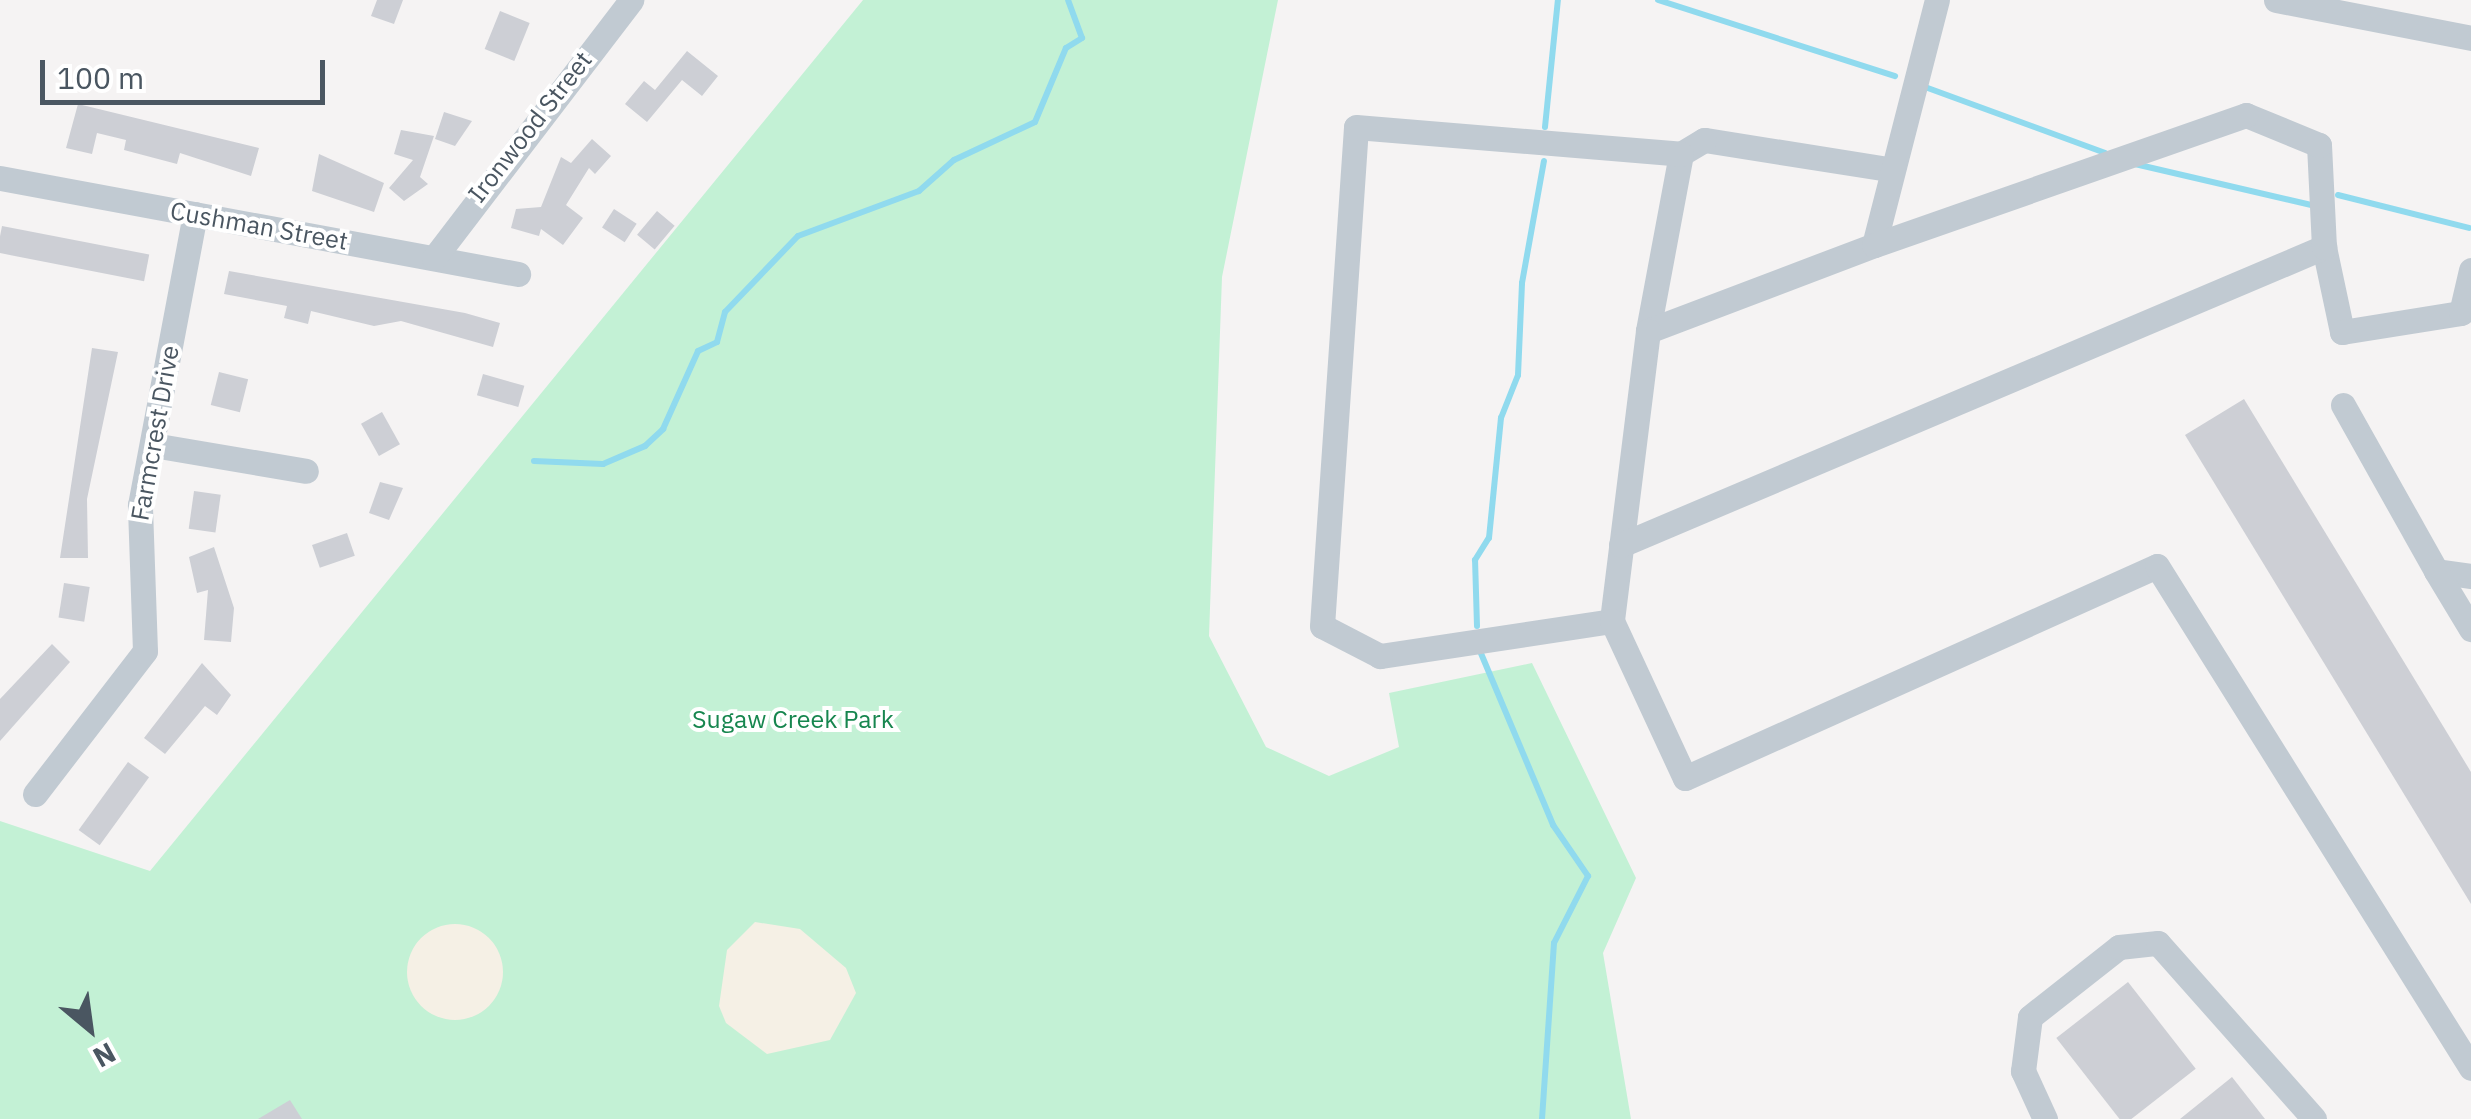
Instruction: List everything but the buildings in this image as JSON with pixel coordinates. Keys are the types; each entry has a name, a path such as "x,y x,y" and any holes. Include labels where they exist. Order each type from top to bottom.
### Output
{"street":[{"path":"1874,245 1888,169 1937,0"},
{"path":"2276,0 2471,38"},
{"name":"Ironwood Street","path":"434,258 622,3"},
{"path":"1648,330 1874,245 2246,115 2319,146 2324,247 2342,332 2460,313 2471,270"},
{"path":"1612,621 1380,656 1322,626 1356,127 1681,154 1704,140 1888,169"},
{"path":"1681,154 1648,330 1612,621 1685,778 2157,566 2471,1068"},
{"name":"Cushman Street","path":"0,178 518,274"},
{"name":"Farmcrest Drive","path":"35,794 145,651 150,606 137,536 196,214"},
{"path":"1621,545 2324,247"},
{"path":"2343,405 2471,629"},
{"path":"153,445 306,471"},
{"path":"2436,571 2471,576"},
{"path":"2045,1119 2023,1071 2030,1017 2119,947 2158,943 2314,1119"}],"green space":[{"name":"Sugaw Creek Park","path":"863,0 1278,0 1222,277 1209,636 1266,747 1329,776 1399,747 1389,693 1532,663 1636,878 1603,953 1631,1119 0,1119 0,821 150,871"}],"sand":[{"path":"755,922 800,929 846,968 856,993 830,1040 767,1054 726,1023 719,1006 727,950"},
{"path":"455,924 473,928 489,938 499,954 503,972 499,990 489,1006 473,1016 455,1020 437,1016 421,1006 411,990 407,972 411,954 421,938 437,928"}],"waterway":[{"path":"534,461 603,464 645,446 663,429 698,351 717,342 725,312 798,236 919,191 954,160 1035,122 1066,48 1082,38 1068,0"},
{"path":"1545,127 1558,0"},
{"path":"1658,0 1895,76"},
{"path":"1925,87 2105,153"},
{"path":"1477,626 1475,560 1489,538 1501,418 1518,375 1522,283 1544,161"},
{"path":"2135,164 2311,205"},
{"path":"2338,195 2469,228"},
{"path":"1480,651 1553,825 1588,876 1554,943 1542,1119"}]}
